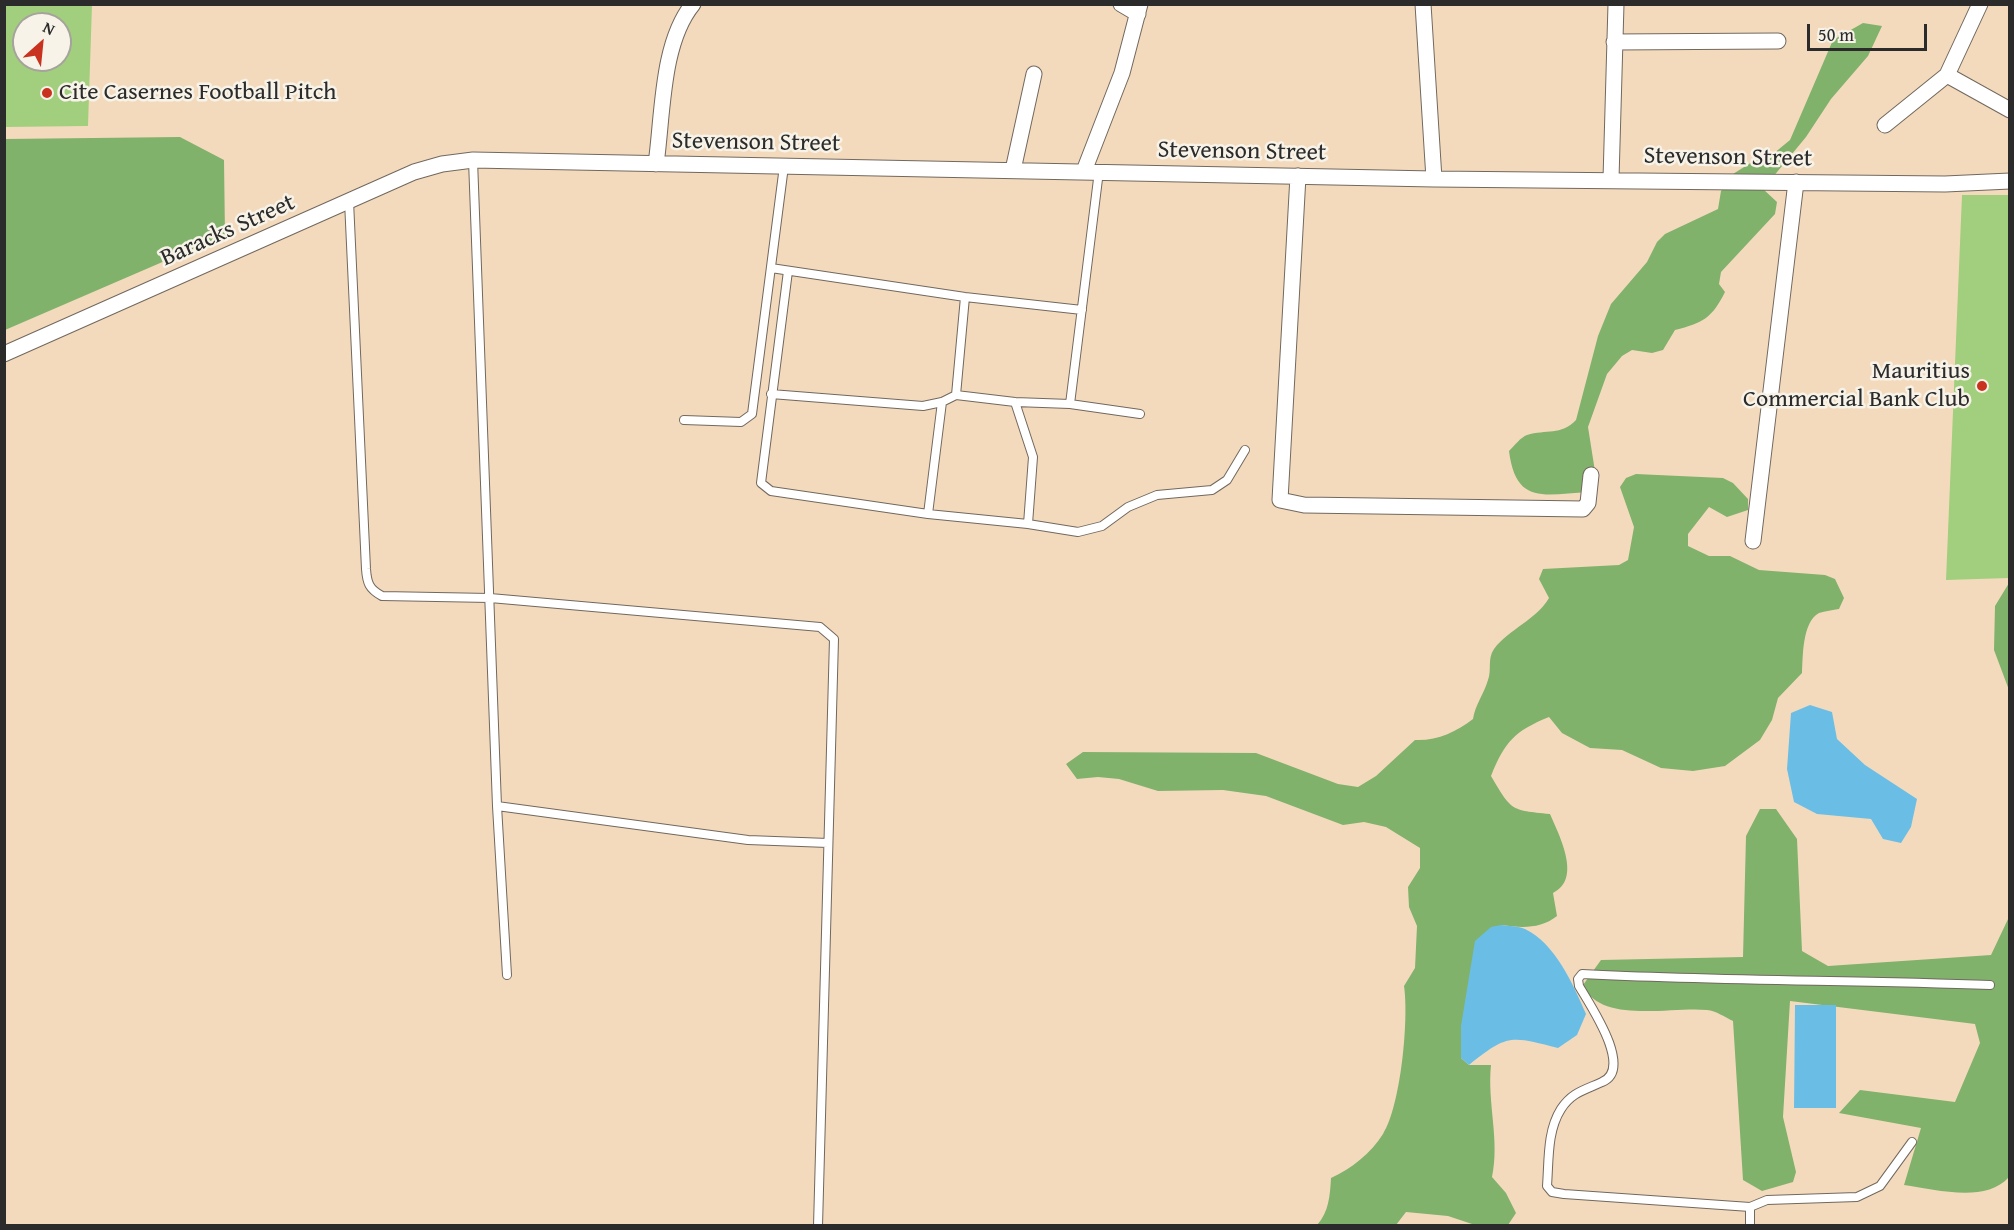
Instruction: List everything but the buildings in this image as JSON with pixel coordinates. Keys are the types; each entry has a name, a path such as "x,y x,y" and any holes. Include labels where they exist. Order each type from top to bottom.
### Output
{"street":[{"path":"656,164 672,45 678,26 693,4"},
{"path":"1091,171 1122,73 1139,9 1121,4"},
{"path":"1423,4 1434,179"},
{"path":"1611,179 1616,4"},
{"path":"1885,125 1947,75 1980,4"},
{"path":"1614,42 1778,41"},
{"path":"1013,170 1034,74"},
{"path":"1947,75 2010,110"},
{"name":"Stevenson Street","path":"473,160 1434,179 1945,184 2010,182"},
{"name":"Baracks Street","path":"4,354 414,172 442,164 473,160"},
{"path":"1298,176 1280,500 1304,504 1583,509 1588,503 1591,475"},
{"path":"1753,541 1796,182"}],"lane":[{"path":"473,160 497,806 507,975"},
{"path":"684,420 741,422 752,414 784,166"},
{"path":"1070,404 1082,310 1091,171"},
{"path":"349,201 367,583 373,592 382,596 490,598 820,627 834,639 819,1226"},
{"path":"771,268 965,297 1082,310"},
{"path":"788,271 771,394 762,483 771,491 928,514 1028,524 1078,532 1102,526 1128,507 1157,495 1212,490 1227,480 1245,450"},
{"path":"957,395 965,297"},
{"path":"771,394 923,406 942,402 957,395 1015,402 1070,404 1140,414"},
{"path":"928,514 942,402"},
{"path":"1015,402 1033,457 1028,524"},
{"path":"497,806 748,840 828,843"},
{"path":"1912,1142 1880,1186 1857,1197 1767,1200 1750,1208 1552,1192 1547,1185 1551,1132 1561,1109 1579,1090 1605,1082 1614,1073 1615,1057 1579,986 1578,979 1582,974 1685,980 1841,980 1990,985"},
{"path":"1750,1208 1750,1226"}],"green space":[{"name":"Cite Casernes Football Pitch","path":"4,5 92,5 88,126 5,127"},
{"path":"1863,23 1882,26 1868,56 1831,99 1806,137 1763,189 1777,202 1775,214 1721,272 1719,284 1725,292 1716,308 1700,322 1675,330 1663,350 1652,353 1632,350 1622,356 1607,374 1588,427 1597,484 1589,492 1546,494 1526,489 1518,481 1509,451 1525,436 1559,430 1576,420 1598,336 1611,304 1647,262 1657,242 1665,234 1718,209 1721,191 1733,174 1752,162 1773,154 1790,140 1833,40"},
{"path":"180,137 224,160 225,235 5,330 5,139"},
{"name":"Mauritius Commercial Bank Club","path":"1962,195 2009,195 2009,578 1946,580"},
{"path":"1636,474 1723,478 1733,483 1748,499 1748,510 1727,517 1709,507 1688,534 1688,546 1709,556 1730,556 1759,570 1825,575 1835,579 1844,598 1839,609 1819,613 1813,618 1806,632 1802,673 1778,698 1772,720 1760,740 1725,766 1693,771 1661,768 1622,750 1590,748 1562,733 1549,717 1528,727 1512,739 1501,754 1491,776 1513,807 1550,814 1563,845 1567,868 1562,887 1553,893 1557,916 1538,925 1516,927 1502,925 1461,1058 1469,1065 1491,1065 1495,1149 1492,1177 1506,1193 1516,1213 1508,1225 1475,1225 1448,1216 1406,1212 1396,1225 1317,1225 1326,1209 1331,1178 1353,1165 1373,1148 1383,1134 1395,1103 1404,1040 1404,986 1415,968 1417,926 1409,907 1408,887 1420,868 1420,848 1386,827 1364,822 1343,825 1266,796 1223,790 1158,791 1119,779 1098,777 1077,779 1066,764 1083,752 1256,753 1338,784 1358,787 1376,776 1415,740 1446,735 1473,719 1488,680 1494,649 1544,606 1549,598 1539,579 1543,569 1619,565 1628,560 1634,527 1620,487 1626,478"},
{"path":"2009,583 2009,690 1994,650 1995,606"},
{"path":"1760,809 1776,809 1797,839 1802,951 1828,966 1991,955 2009,917 2009,1177 1999,1185 1987,1190 1959,1193 1904,1185 1921,1128 1839,1113 1860,1090 1955,1102 1980,1043 1975,1024 1790,1001 1783,1117 1796,1172 1793,1182 1762,1191 1743,1180 1733,1021 1707,1010 1620,1009 1605,1005 1592,997 1583,985 1601,960 1743,957 1746,836"}],"water":[{"path":"1810,705 1832,712 1837,739 1865,765 1917,799 1911,827 1901,843 1883,839 1871,819 1817,814 1794,802 1787,769 1791,713"},
{"path":"1501,925 1525,929 1545,944 1562,966 1586,1014 1577,1035 1558,1048 1529,1041 1510,1040 1493,1048 1469,1065 1461,1058 1461,1026 1475,941 1491,927"},
{"path":"1795,1005 1836,1005 1836,1108 1794,1108"}],"place":[{"name":"Cite Casernes Football Pitch","path":"47,93"},
{"name":"Mauritius Commercial Bank Club","path":"1982,386"}]}
